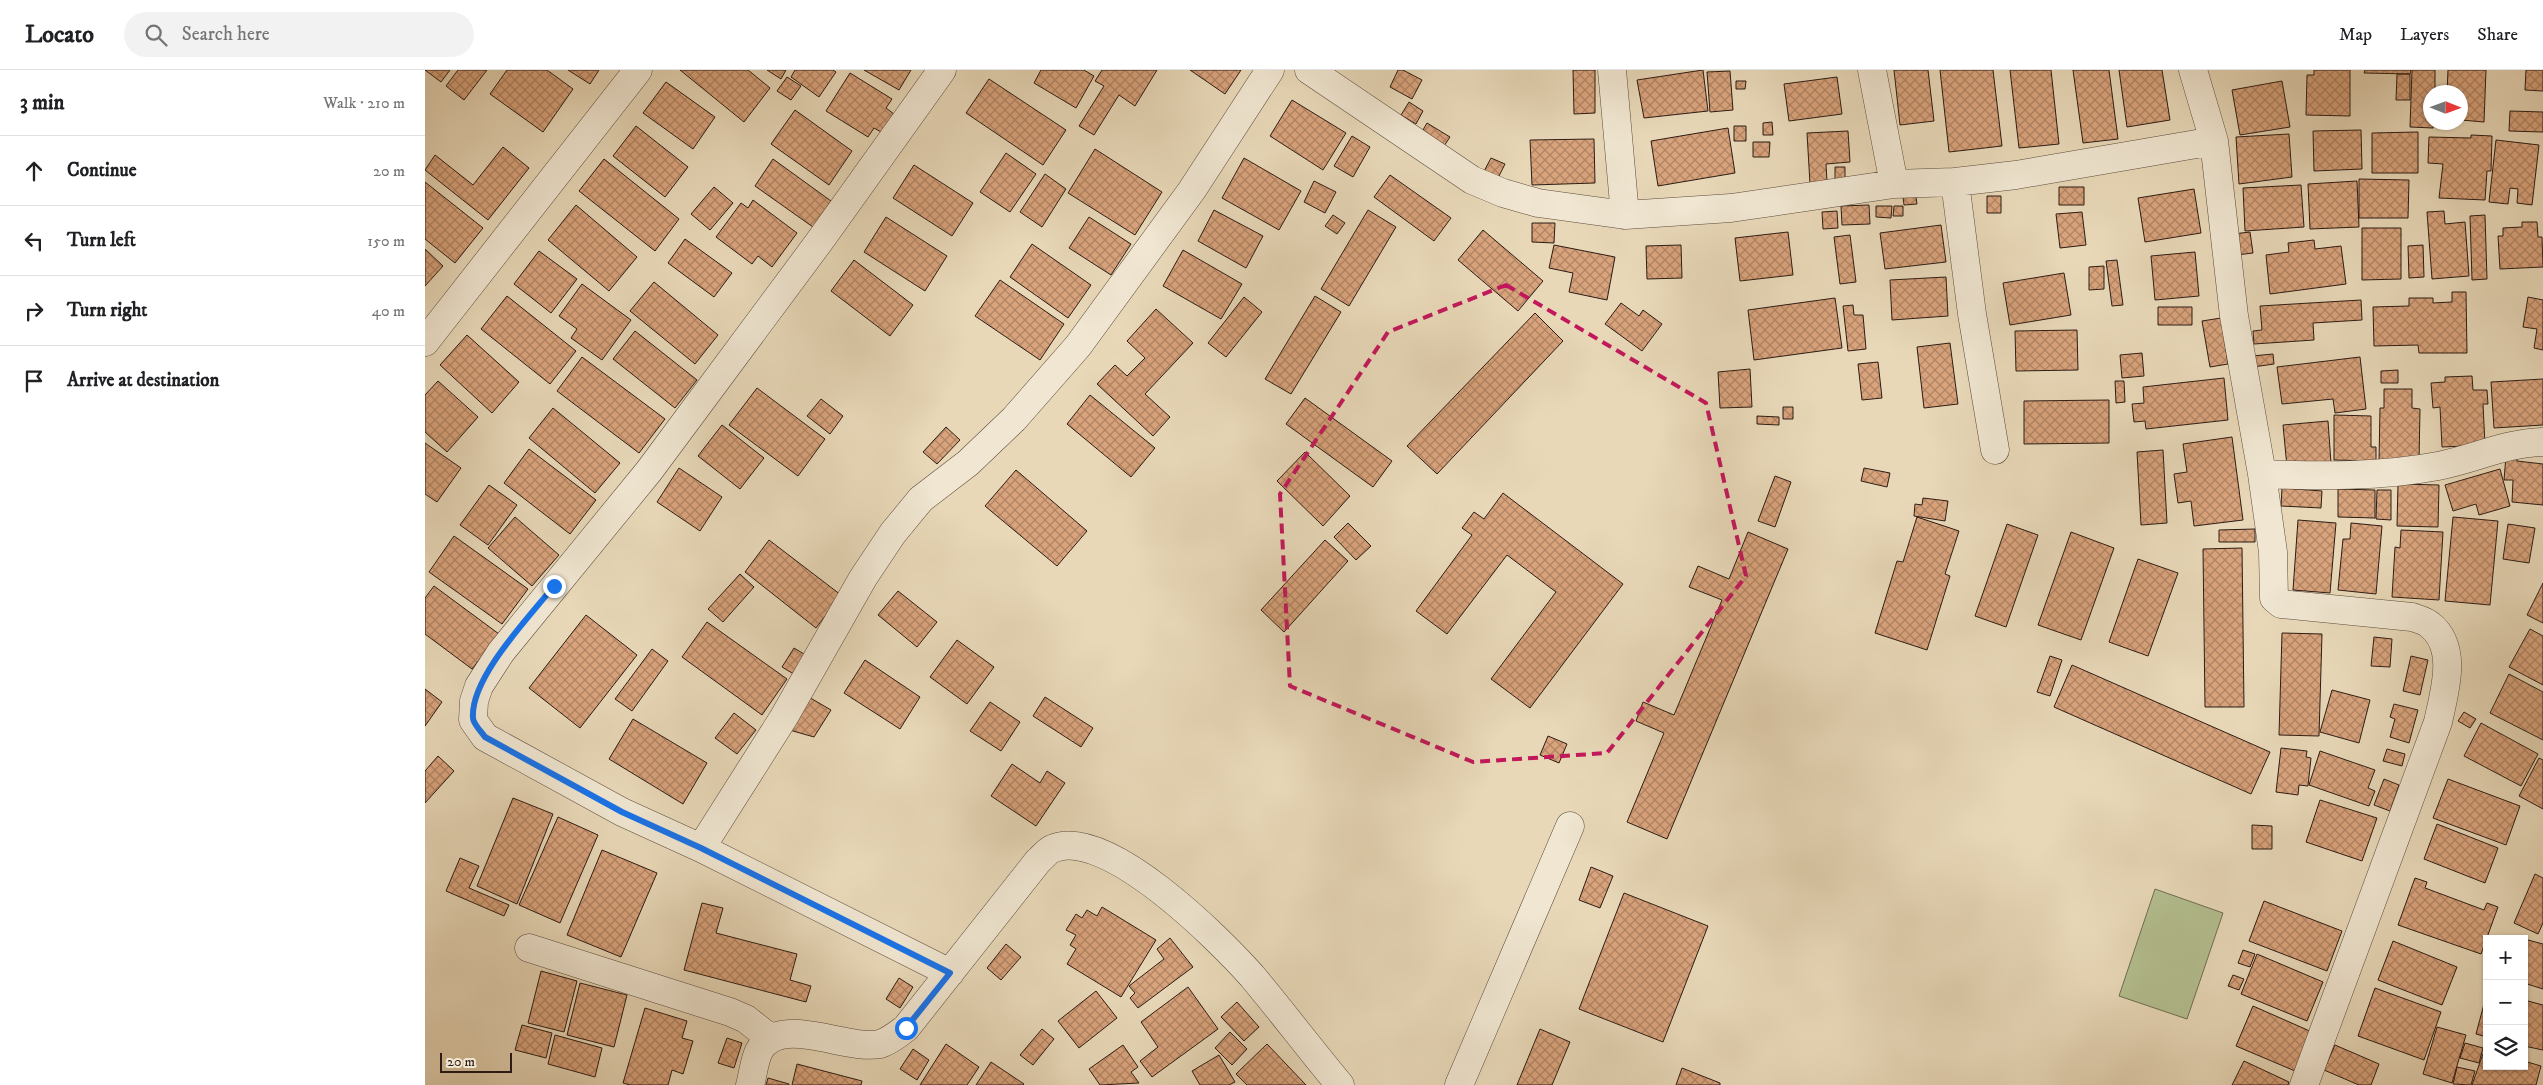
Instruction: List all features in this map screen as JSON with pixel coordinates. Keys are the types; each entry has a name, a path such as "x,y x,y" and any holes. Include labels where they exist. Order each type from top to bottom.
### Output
{"street":[{"path":"425,342 638,70"},
{"path":"942,70 819,242 649,471 501,652 479,686 474,701 473,720 485,737 622,812 701,848 950,973"},
{"path":"701,848 784,717 863,578 893,532 921,499 968,462 1014,419 1078,346 1192,190 1269,70"},
{"path":"1309,70 1472,180 1503,194 1538,203 1625,215 1731,208 1894,184 1955,182 2016,175 2214,141"},
{"path":"1612,70 1625,215"},
{"path":"1872,70 1894,184"},
{"path":"2193,70 2214,141 2234,316 2262,474 2273,552 2274,598 2281,604 2412,617 2430,625 2439,636 2447,657 2446,685 2437,722 2304,1085"},
{"path":"1955,182 1972,314 1995,450"},
{"path":"2262,474 2322,476 2408,471 2441,465 2509,445 2543,442"},
{"path":"1459,1085 1570,826"},
{"path":"750,1085 759,1051 770,1038 781,1033 841,1042 878,1044 889,1041 906,1028 1038,862 1053,849 1076,845 1104,853 1139,874 1189,912 1251,976 1340,1085"},
{"path":"529,948 730,1012 746,1019 770,1038"}],"highlighted area":[{"path":"1506,285 1706,403 1746,576 1607,753 1473,762 1290,686 1280,494 1388,332"}],"green space":[{"path":"2155,889 2223,913 2187,1019 2119,996"}],"building":[{"path":"425,70 450,70 441,82"},
{"path":"458,70 487,70 464,100 446,86"},
{"path":"507,70 547,70 573,89 543,132 490,94"},
{"path":"568,70 599,70 590,84"},
{"path":"680,70 748,70 770,88 744,122"},
{"path":"767,70 786,70 781,79"},
{"path":"795,70 833,70 836,72 819,97 791,77"},
{"path":"864,70 911,70 899,90"},
{"path":"1041,70 1084,70 1094,76 1076,108 1034,83"},
{"path":"1102,70 1157,70 1135,106 1119,95 1094,135 1079,126 1104,86 1095,81"},
{"path":"1190,70 1241,70 1225,94"},
{"path":"1398,70 1403,70 1422,80 1412,99 1390,87"},
{"path":"1573,70 1595,70 1595,113 1574,114"},
{"path":"1703,70 1708,111 1644,118 1637,80"},
{"path":"1894,70 1928,70 1934,121 1900,125"},
{"path":"1940,70 1993,70 2002,146 1949,152"},
{"path":"2010,70 2051,70 2059,144 2019,148"},
{"path":"2073,70 2109,70 2118,139 2083,143"},
{"path":"2119,70 2162,70 2170,120 2127,127"},
{"path":"2314,70 2350,70 2350,116 2306,115 2307,75 2314,75"},
{"path":"2365,70 2411,70 2410,74 2364,73"},
{"path":"2412,70 2435,70 2435,85 2423,85 2423,128 2410,127"},
{"path":"2448,70 2486,70 2484,122 2468,121 2468,85 2447,85"},
{"path":"2526,70 2543,70 2543,91 2525,90"},
{"path":"1730,71 1733,110 1710,112 1707,72"},
{"path":"850,73 892,99 886,108 894,114 883,133 874,128 868,137 826,111"},
{"path":"2397,74 2410,74 2410,100 2396,100"},
{"path":"787,77 801,86 791,100 777,91"},
{"path":"1837,77 1842,114 1789,121 1784,84"},
{"path":"989,79 1066,130 1043,165 966,113"},
{"path":"1736,81 1746,81 1745,89 1736,89"},
{"path":"2282,81 2290,127 2240,135 2232,90"},
{"path":"666,82 715,117 693,149 643,113"},
{"path":"1292,100 1346,133 1323,170 1270,136"},
{"path":"1409,102 1423,111 1416,124 1401,115"},
{"path":"795,110 852,151 829,185 771,144"},
{"path":"2510,111 2543,112 2543,132 2509,131"},
{"path":"1772,122 1773,135 1763,135 1763,123"},
{"path":"1427,123 1450,137 1442,149 1420,135"},
{"path":"636,126 688,167 665,197 613,156"},
{"path":"1734,126 1746,126 1746,141 1734,141"},
{"path":"1728,128 1735,173 1658,186 1651,141"},
{"path":"2361,130 2362,169 2314,171 2313,131"},
{"path":"1848,131 1850,162 1826,164 1827,182 1810,184 1807,133"},
{"path":"2418,132 2418,173 2372,173 2372,133"},
{"path":"2289,134 2292,177 2239,184 2236,137"},
{"path":"2471,135 2492,136 2491,171 2487,171 2485,200 2439,198 2443,164 2428,163 2429,137 2471,138"},
{"path":"1352,136 1370,147 1353,177 1334,166"},
{"path":"1594,139 1595,183 1532,185 1530,140"},
{"path":"2496,140 2539,145 2532,205 2517,203 2518,189 2510,188 2508,204 2489,202"},
{"path":"1753,142 1770,142 1769,157 1753,157"},
{"path":"503,147 529,168 488,220 425,170 435,155 473,185"},
{"path":"1095,149 1162,192 1135,235 1068,193"},
{"path":"1006,153 1036,174 1010,212 980,192"},
{"path":"1244,158 1301,191 1279,230 1222,198"},
{"path":"1491,158 1505,164 1496,182 1482,175"},
{"path":"604,159 679,219 655,251 579,191"},
{"path":"773,159 831,201 813,227 755,186"},
{"path":"914,165 973,203 952,236 893,198"},
{"path":"1835,167 1845,167 1845,180 1835,181"},
{"path":"1045,174 1066,189 1042,227 1020,212"},
{"path":"1390,175 1451,218 1434,241 1374,197"},
{"path":"2359,179 2409,180 2408,218 2359,218"},
{"path":"1314,181 1336,192 1325,213 1304,202"},
{"path":"2357,181 2359,227 2310,229 2308,184"},
{"path":"425,182 483,228 455,263 425,239"},
{"path":"2301,185 2304,227 2245,231 2243,188"},
{"path":"714,187 733,203 710,230 691,214"},
{"path":"2059,187 2084,187 2084,205 2059,205"},
{"path":"2194,189 2201,233 2145,242 2138,198"},
{"path":"1987,196 2001,196 2001,213 1987,213"},
{"path":"1903,197 1916,197 1917,204 1904,205"},
{"path":"753,200 797,233 772,267 758,256 752,264 716,237 741,203 748,208"},
{"path":"576,205 637,257 609,291 548,240"},
{"path":"1869,205 1870,224 1842,225 1841,206"},
{"path":"1876,206 1892,206 1891,218 1876,217"},
{"path":"1894,206 1903,206 1903,216 1893,216"},
{"path":"1214,210 1263,236 1246,268 1198,241"},
{"path":"1368,210 1396,227 1349,306 1321,289"},
{"path":"1837,211 1838,228 1823,229 1822,212"},
{"path":"2444,211 2445,224 2465,222 2469,276 2432,279 2427,212"},
{"path":"2082,212 2086,245 2060,248 2056,214"},
{"path":"1333,215 1345,223 1337,234 1325,226"},
{"path":"2485,215 2487,279 2472,280 2470,216"},
{"path":"886,217 947,256 925,291 864,252"},
{"path":"1089,217 1131,244 1111,275 1069,248"},
{"path":"2522,222 2537,222 2538,237 2542,237 2543,267 2500,269 2498,236 2503,236 2503,228 2522,227"},
{"path":"1532,223 1555,223 1554,243 1532,242"},
{"path":"1941,225 1946,262 1885,269 1880,233"},
{"path":"2362,228 2401,228 2401,279 2362,280"},
{"path":"1483,230 1543,281 1518,311 1458,260"},
{"path":"1788,232 1793,275 1740,281 1735,238"},
{"path":"2250,232 2253,253 2236,255 2233,234"},
{"path":"1850,235 1856,282 1840,284 1834,237"},
{"path":"685,239 732,273 714,297 668,263"},
{"path":"2314,240 2315,249 2341,246 2346,284 2270,294 2266,255 2289,252 2288,243"},
{"path":"1032,244 1091,285 1068,318 1010,277"},
{"path":"1554,245 1615,257 1607,300 1569,292 1573,273 1549,268"},
{"path":"1681,245 1682,278 1647,279 1646,246"},
{"path":"2423,245 2424,277 2409,278 2408,246"},
{"path":"425,249 443,266 425,286"},
{"path":"1183,250 1242,284 1221,319 1163,286"},
{"path":"539,251 577,279 551,313 514,284"},
{"path":"2195,252 2199,296 2155,300 2151,256"},
{"path":"854,260 913,305 890,336 831,291"},
{"path":"2117,260 2123,305 2112,306 2106,261"},
{"path":"2104,266 2104,289 2089,290 2089,267"},
{"path":"2064,273 2071,315 2010,325 2003,283"},
{"path":"1946,277 1948,316 1892,320 1890,280"},
{"path":"1000,280 1064,324 1040,360 975,316"},
{"path":"654,282 718,335 695,364 630,311"},
{"path":"582,284 631,320 602,360 571,338 577,329 559,316"},
{"path":"2452,292 2466,292 2467,353 2419,353 2418,345 2374,346 2373,307 2409,306 2409,298 2433,298 2433,303 2452,302"},
{"path":"507,296 576,351 550,384 481,329"},
{"path":"1315,296 1341,312 1291,394 1265,379"},
{"path":"1244,297 1262,312 1226,357 1208,343"},
{"path":"2528,297 2543,300 2543,350 2534,348 2537,329 2523,327"},
{"path":"1835,298 1842,348 1754,360 1748,310"},
{"path":"2361,300 2362,320 2313,323 2314,340 2254,344 2253,331 2262,330 2260,306"},
{"path":"1621,303 1639,316 1643,310 1662,324 1642,351 1605,324"},
{"path":"1853,305 1854,315 1863,315 1866,349 1848,351 1843,306"},
{"path":"2158,307 2192,307 2192,325 2158,325"},
{"path":"1156,309 1193,343 1145,394 1170,417 1153,436 1097,384 1115,365 1127,376 1145,358 1127,341"},
{"path":"1535,313 1563,341 1437,474 1407,446"},
{"path":"2221,318 2228,364 2210,367 2202,321"},
{"path":"2077,330 2078,370 2016,371 2015,331"},
{"path":"635,331 697,380 675,408 613,359"},
{"path":"467,335 519,382 492,413 440,365"},
{"path":"1950,343 1958,404 1924,408 1917,347"},
{"path":"2142,353 2144,376 2122,378 2120,355"},
{"path":"2273,354 2274,364 2253,367 2252,356"},
{"path":"582,357 665,419 639,453 557,391"},
{"path":"2360,357 2366,409 2335,413 2333,399 2282,404 2277,367"},
{"path":"1878,362 1882,398 1862,400 1858,364"},
{"path":"1750,369 1752,407 1720,408 1718,372"},
{"path":"2398,370 2398,383 2381,383 2381,371"},
{"path":"2472,376 2473,390 2487,390 2488,404 2483,404 2485,445 2442,447 2440,407 2433,408 2431,383 2445,382 2445,377"},
{"path":"2224,378 2228,420 2146,429 2145,421 2134,422 2132,404 2144,403 2143,387"},
{"path":"2543,379 2543,425 2494,428 2491,382"},
{"path":"438,381 478,417 447,452 425,432 425,395"},
{"path":"2115,381 2124,381 2125,402 2116,403"},
{"path":"757,388 825,439 798,476 729,425"},
{"path":"2384,389 2412,389 2412,408 2420,409 2419,462 2379,461 2380,408 2384,408"},
{"path":"1090,395 1155,448 1131,477 1067,424"},
{"path":"1305,398 1392,461 1373,487 1286,424"},
{"path":"821,399 843,416 830,434 807,416"},
{"path":"2109,400 2109,443 2024,444 2024,401"},
{"path":"1783,407 1793,407 1793,419 1783,419"},
{"path":"553,408 620,463 595,493 529,438"},
{"path":"2334,415 2371,416 2371,447 2376,447 2376,461 2334,460"},
{"path":"1757,416 1779,417 1779,425 1757,424"},
{"path":"2328,421 2331,463 2287,467 2283,425"},
{"path":"722,425 764,458 740,489 698,456"},
{"path":"946,427 960,440 937,464 923,452"},
{"path":"2232,437 2243,520 2194,526 2191,501 2178,503 2174,474 2187,472 2183,444"},
{"path":"425,443 461,468 437,502 425,494"},
{"path":"529,449 596,500 570,534 504,483"},
{"path":"2163,450 2167,523 2141,525 2137,452"},
{"path":"1305,452 1350,496 1323,526 1277,481"},
{"path":"2506,456 2517,457 2517,461 2543,464 2543,505 2512,502 2513,480 2504,480"},
{"path":"679,468 722,497 700,531 657,502"},
{"path":"1864,468 1890,473 1887,487 1861,481"},
{"path":"2500,469 2510,506 2479,515 2476,504 2453,511 2445,485"},
{"path":"1016,470 1087,531 1057,566 985,506"},
{"path":"1775,476 1791,482 1775,527 1758,521"},
{"path":"2398,484 2439,485 2438,527 2397,526"},
{"path":"489,485 517,505 488,545 460,525"},
{"path":"2282,488 2322,491 2321,508 2281,506"},
{"path":"2338,489 2375,490 2375,518 2338,517"},
{"path":"2377,490 2391,490 2391,520 2376,519"},
{"path":"1503,493 1623,584 1530,708 1491,679 1556,592 1507,555 1447,634 1416,611 1472,535 1462,528 1474,512 1484,519"},
{"path":"1923,498 1948,501 1945,521 1914,516 1915,504 1922,505"},
{"path":"515,517 559,555 532,586 488,548"},
{"path":"1917,517 1959,531 1945,574 1950,576 1927,650 1875,633 1897,561 1903,562"},
{"path":"2453,517 2498,521 2490,605 2445,601"},
{"path":"2298,520 2336,523 2330,593 2293,590"},
{"path":"1348,523 1371,546 1356,560 1334,537"},
{"path":"2351,523 2382,526 2376,594 2338,590 2343,539 2350,539"},
{"path":"2007,524 2038,535 2006,627 1975,616"},
{"path":"2508,524 2535,528 2529,563 2503,559"},
{"path":"2255,529 2255,542 2219,542 2219,530"},
{"path":"2401,530 2443,532 2439,600 2392,597 2395,547 2400,548"},
{"path":"1748,532 1788,549 1667,839 1627,822 1664,733 1636,721 1643,702 1674,715 1722,600 1689,587 1698,566 1729,579"},
{"path":"2071,532 2114,548 2081,640 2038,625"},
{"path":"454,536 528,589 502,624 429,572"},
{"path":"769,540 841,595 816,628 745,572"},
{"path":"1325,540 1348,561 1284,632 1261,610"},
{"path":"2242,548 2244,707 2205,707 2203,549"},
{"path":"2138,559 2178,573 2148,656 2109,642"},
{"path":"740,574 754,587 723,622 708,609"},
{"path":"2543,583 2543,623 2527,615"},
{"path":"434,586 499,634 472,669 425,634 425,598"},
{"path":"898,591 937,622 917,647 878,615"},
{"path":"586,615 637,655 580,728 529,688"},
{"path":"707,622 787,679 762,715 682,657"},
{"path":"2530,629 2543,636 2543,685 2509,667"},
{"path":"2282,633 2322,634 2319,736 2279,735"},
{"path":"2374,637 2392,639 2390,667 2371,666"},
{"path":"957,640 994,667 967,704 930,677"},
{"path":"794,648 809,657 797,676 782,667"},
{"path":"652,649 668,661 632,711 615,699"},
{"path":"2050,656 2062,660 2050,696 2037,692"},
{"path":"2411,656 2428,660 2420,695 2403,691"},
{"path":"865,660 920,697 900,729 844,693"},
{"path":"2072,665 2270,752 2251,794 2054,707"},
{"path":"2509,674 2543,692 2543,740 2490,713"},
{"path":"425,689 442,702 425,726"},
{"path":"2332,690 2370,700 2359,743 2320,732"},
{"path":"807,696 831,710 814,737 786,729"},
{"path":"1045,697 1093,728 1081,747 1033,716"},
{"path":"990,702 1020,722 1001,751 970,731"},
{"path":"2394,704 2418,710 2409,743 2390,737 2395,719 2390,717"},
{"path":"2464,712 2476,719 2470,728 2458,721"},
{"path":"734,713 756,730 737,754 715,738"},
{"path":"633,719 707,763 683,804 609,759"},
{"path":"2481,723 2538,754 2521,786 2464,756"},
{"path":"1548,736 1567,744 1559,763 1540,755"},
{"path":"2281,748 2307,751 2306,757 2311,758 2308,786 2299,785 2298,795 2276,792"},
{"path":"2387,749 2405,754 2402,766 2383,761"},
{"path":"2320,751 2375,770 2368,788 2375,791 2369,806 2309,785"},
{"path":"438,756 454,771 425,803 425,771"},
{"path":"2539,758 2543,760 2543,809 2519,796"},
{"path":"1012,764 1040,783 1047,771 1065,783 1036,826 991,796"},
{"path":"2384,779 2399,785 2390,811 2374,805"},
{"path":"2448,779 2520,806 2506,845 2433,818"},
{"path":"513,798 553,814 517,904 477,886"},
{"path":"2320,800 2377,818 2362,861 2306,842"},
{"path":"558,817 598,835 560,923 519,905"},
{"path":"2437,824 2498,848 2485,883 2424,859"},
{"path":"2252,825 2272,826 2272,849 2252,849"},
{"path":"602,850 657,873 621,957 567,935"},
{"path":"460,858 479,866 469,888 509,905 504,916 446,891"},
{"path":"1591,867 1613,876 1600,908 1579,900"},
{"path":"2535,874 2543,878 2543,923 2538,934 2514,923"},
{"path":"2415,878 2427,882 2425,888 2484,910 2487,903 2498,907 2488,935 2483,935 2481,954 2398,925"},
{"path":"1624,893 1708,926 1663,1042 1579,1009"},
{"path":"2264,901 2342,931 2327,971 2249,941"},
{"path":"702,903 723,908 716,933 797,954 790,980 811,986 806,1002 684,970"},
{"path":"1102,907 1156,940 1121,997 1067,964 1076,949 1070,945 1076,935 1066,930 1076,914 1082,918 1087,910 1097,916"},
{"path":"1170,938 1193,967 1138,1008 1130,998 1135,993 1129,986 1164,959 1157,949"},
{"path":"2528,940 2543,944 2543,989 2528,984"},
{"path":"2393,941 2457,967 2442,1005 2378,980"},
{"path":"1006,944 1021,957 1001,980 987,968"},
{"path":"2243,950 2255,954 2250,967 2238,963"},
{"path":"2257,954 2323,982 2307,1021 2241,994"},
{"path":"541,971 577,981 564,1032 528,1023"},
{"path":"2233,975 2244,979 2239,990 2228,986"},
{"path":"899,978 913,987 900,1008 886,999"},
{"path":"580,983 627,995 614,1047 567,1035"},
{"path":"1188,987 1218,1029 1152,1077 1140,1061 1158,1047 1141,1022"},
{"path":"2375,988 2441,1012 2424,1060 2358,1036"},
{"path":"1096,991 1117,1018 1079,1048 1058,1021"},
{"path":"2528,1001 2543,1005 2543,1050 2528,1047"},
{"path":"1237,1002 1259,1027 1244,1041 1221,1017"},
{"path":"2253,1006 2312,1032 2295,1071 2236,1046"},
{"path":"645,1008 687,1021 682,1038 693,1041 683,1074 672,1070 668,1085 630,1085 623,1083"},
{"path":"2483,1008 2483,1036 2476,1034"},
{"path":"522,1025 552,1033 546,1058 515,1050"},
{"path":"2437,1027 2466,1035 2452,1083 2423,1074"},
{"path":"1042,1029 1054,1039 1033,1065 1020,1055"},
{"path":"1540,1029 1570,1042 1552,1085 1517,1085"},
{"path":"1230,1032 1247,1049 1232,1065 1215,1048"},
{"path":"555,1035 602,1048 595,1077 548,1064"},
{"path":"727,1038 742,1043 734,1068 718,1063"},
{"path":"2465,1043 2483,1048 2479,1063 2460,1058"},
{"path":"946,1044 979,1067 967,1085 920,1085"},
{"path":"1267,1044 1306,1085 1247,1085 1236,1074"},
{"path":"1123,1045 1138,1067 1131,1072 1139,1083 1100,1085 1089,1069"},
{"path":"2335,1045 2379,1064 2371,1085 2359,1085 2324,1070"},
{"path":"913,1049 929,1060 917,1080 900,1069"},
{"path":"2483,1054 2483,1070 2528,1070 2528,1062 2541,1066 2536,1085 2472,1085"},
{"path":"1219,1055 1235,1082 1229,1085 1200,1085 1192,1071"},
{"path":"2244,1061 2289,1082 2288,1085 2232,1085"},
{"path":"991,1062 1024,1084 976,1085"},
{"path":"797,1064 862,1081 861,1085 792,1085"},
{"path":"2457,1067 2475,1071 2471,1085 2453,1084"},
{"path":"1682,1068 1720,1083 1720,1085 1676,1085"},
{"path":"768,1078 789,1084 789,1085 766,1085"}],"route":[{"path":"554,586 501,652 479,686 474,701 473,720 485,737 513,750 622,812 701,848 950,973 906,1028"}]}
